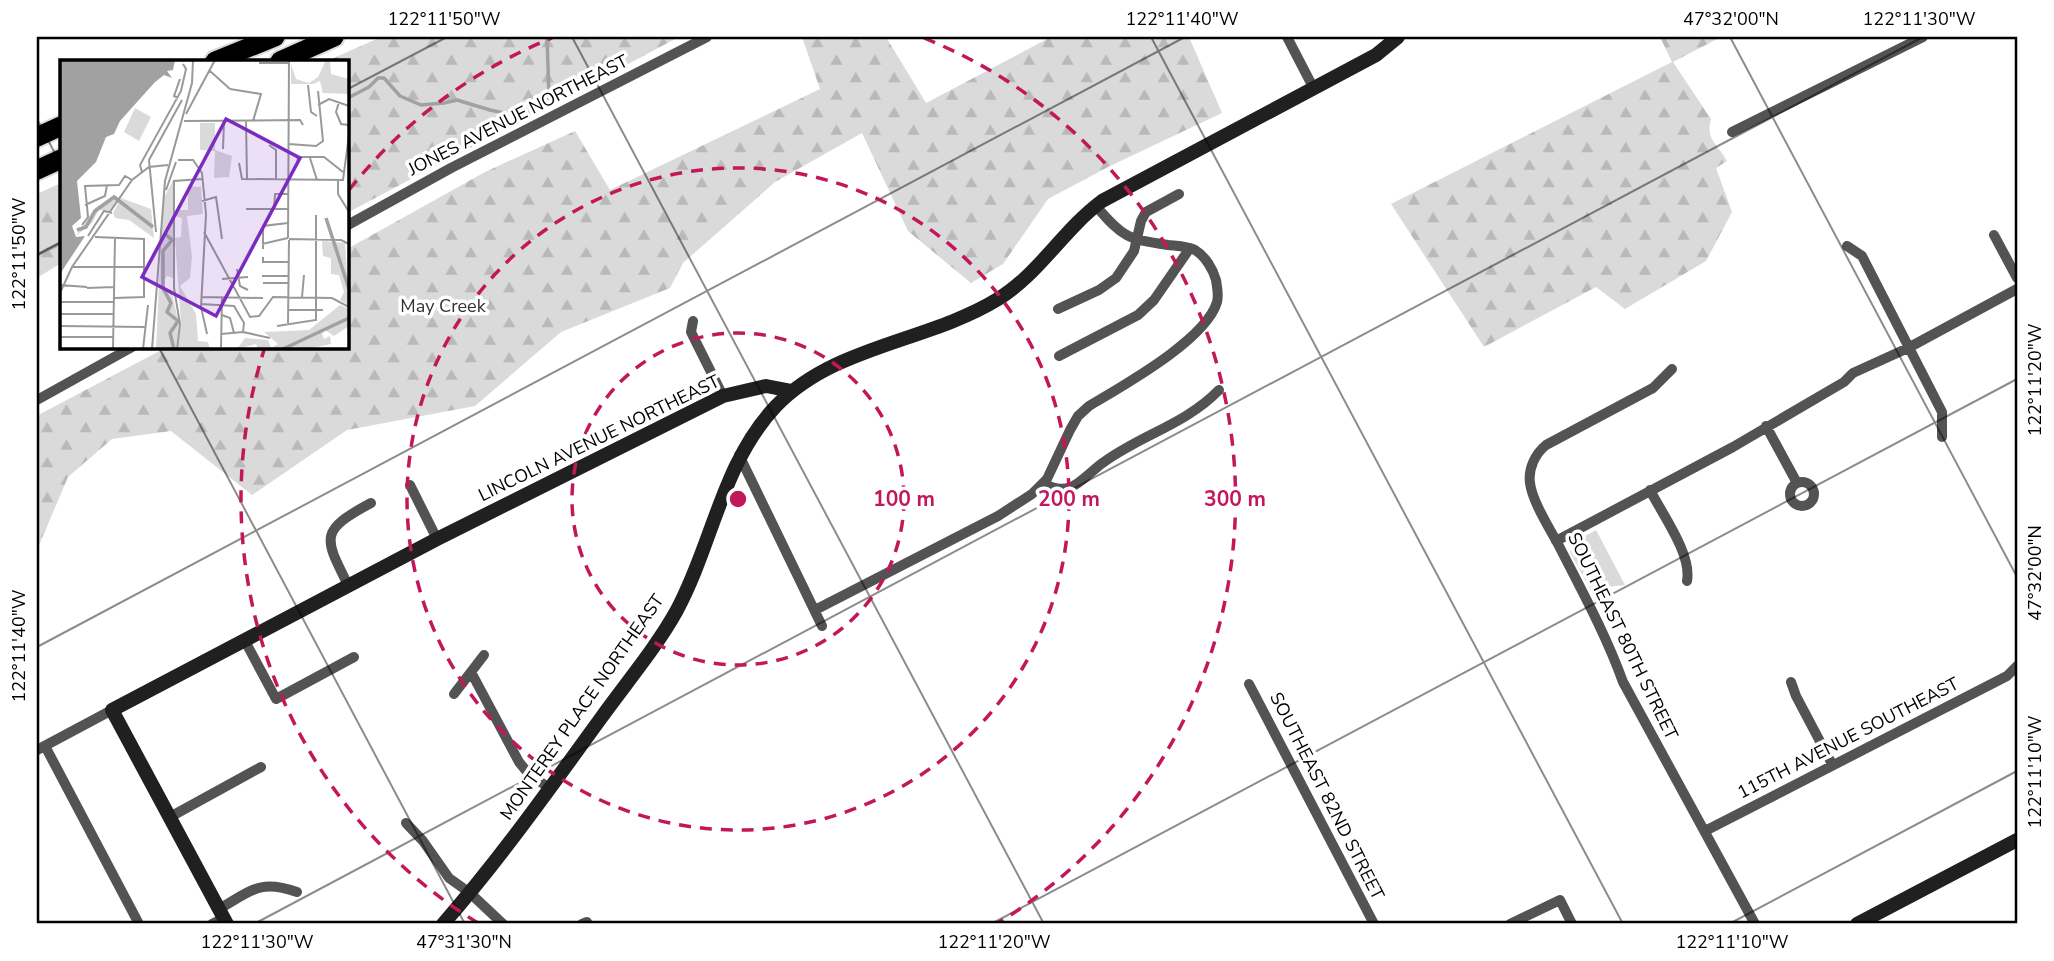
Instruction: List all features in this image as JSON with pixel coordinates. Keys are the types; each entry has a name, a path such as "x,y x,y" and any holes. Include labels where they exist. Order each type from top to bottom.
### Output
{"highway":[{"path":"218,60 275,37"},
{"path":"282,60 334,37"},
{"path":"37,137 60,126"},
{"path":"37,170 60,159"}],"street":[{"name":"JONES AVENUE NORTHEAST","path":"348,225 451,168 707,37"},
{"path":"1287,37 1314,89"},
{"path":"792,391 827,368 996,300 1020,283 1081,218 1096,206 1376,55 1398,37"},
{"path":"1732,132 1923,37"},
{"path":"1058,309 1099,290 1116,278 1129,261 1146,212 1179,194"},
{"path":"815,610 1026,499 1043,483 1078,416 1089,406 1166,359 1200,326 1216,305 1218,296 1214,274 1196,250 1137,240 1124,235 1096,206"},
{"path":"1994,235 2017,278"},
{"path":"1847,246 1862,256 1942,412 1942,437"},
{"path":"1059,356 1138,315 1154,300 1189,248"},
{"path":"1556,541 1698,465 1844,382 1853,373 1908,348 2017,289"},
{"path":"693,321 691,332 723,396"},
{"path":"37,400 130,348"},
{"name":"SOUTHEAST 80TH STREET","path":"1672,369 1653,388 1539,451 1530,470 1529,480 1531,490 1556,541 1608,641 1623,682 1755,924"},
{"name":"LINCOLN AVENUE NORTHEAST","path":"41,748 348,585 723,396 766,386 792,391"},
{"path":"1043,483 1059,489 1074,486 1120,451 1193,413 1219,390"},
{"name":"MONTEREY PLACE NORTHEAST","path":"443,924 470,894 549,788 676,610 739,455 775,407 792,391"},
{"path":"1766,426 1797,483"},
{"path":"739,455 822,625"},
{"path":"410,485 438,539"},
{"path":"1650,491 1683,552 1689,572 1687,581"},
{"path":"348,585 329,547 331,535 342,518 371,503"},
{"path":"245,641 276,699 354,657"},
{"path":"454,694 484,656"},
{"name":"115TH AVENUE SOUTHEAST","path":"1705,831 2007,676 2017,666"},
{"path":"471,672 519,762 528,773 549,788"},
{"path":"1791,682 1832,764"},
{"name":"SOUTHEAST 82ND STREET","path":"1249,684 1374,924"},
{"path":"112,710 170,817 220,919 259,886 277,886 296,892"},
{"path":"41,748 139,924"},
{"path":"170,817 261,767"},
{"path":"406,823 423,841 441,868 503,924"},
{"path":"1857,924 2017,840"},
{"path":"1510,924 1559,900 1572,924"}],"green space":[{"path":"381,37 679,37 348,212 348,60 329,60"},
{"name":"May Creek","path":"802,37 886,37 926,103 1051,37 1189,37 1222,113 1110,166 1048,199 1003,264 971,283 908,231 862,133 775,182 683,263 670,288 561,332 475,406 347,430 252,495 171,431 112,439 68,477 37,550 37,417 42,413 165,348 348,348 348,248 485,172 575,131 610,190 820,89"},
{"path":"1660,37 1721,37 1673,62 1711,119 1711,137 1727,161 1716,168 1732,212 1706,261 1625,309 1596,287 1484,347 1391,204 1672,62"},
{"path":"60,183 60,264 37,278 37,194"},
{"path":"1596,530 1625,585 1590,589 1570,552 1576,541"}],"waterway":[{"name":"May Creek","path":"348,98 369,87 378,78 384,78 400,96 421,105 457,100 518,116 541,107 549,96 547,37"},
{"name":"May Creek","path":"37,255 60,244"}]}
